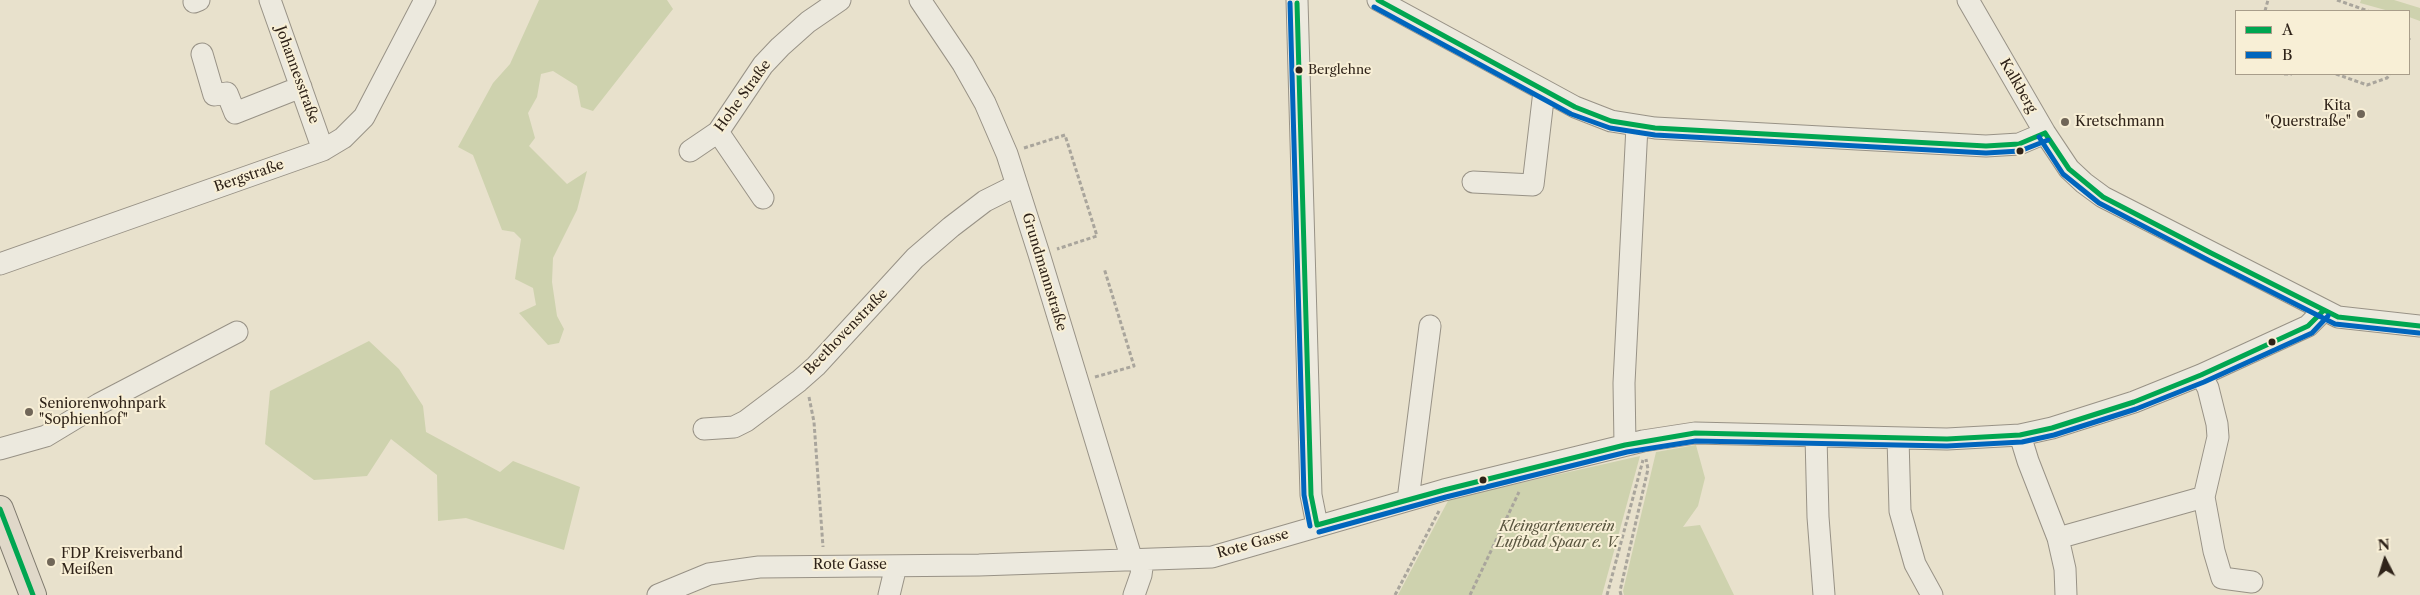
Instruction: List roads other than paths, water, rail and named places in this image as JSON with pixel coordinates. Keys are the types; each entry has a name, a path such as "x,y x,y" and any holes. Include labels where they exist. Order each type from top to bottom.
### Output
{"main road":[{"path":"0,510 33,595"}],"street":[{"name":"Johannesstraße","path":"270,0 323,150"},
{"name":"Bergstraße","path":"0,264 323,150 343,138 364,117 425,0"},
{"name":"Hohe Straße","path":"690,151 718,132 763,65 808,22 840,0"},
{"name":"Grundmannstraße","path":"920,0 963,64 985,103 1007,154 1078,382 1137,560 1141,575 1134,595"},
{"path":"1378,0 1544,91 1592,115 1637,126 1986,146 2019,144 2044,133"},
{"name":"Kalkberg","path":"1968,0 2044,133 2069,169 2103,197 2338,317 2356,321 2420,326"},
{"path":"1298,1 1311,495 1317,525"},
{"path":"202,54 214,95 227,93 235,113 301,87"},
{"path":"1473,182 1533,185 1544,91"},
{"path":"1625,445 1623,429 1624,384 1637,126"},
{"path":"718,132 763,198"},
{"name":"Beethovenstraße","path":"704,429 734,427 740,424 798,381 816,366 915,258 951,227 985,202 1017,185"},
{"name":"Rote Gasse","path":"658,595 709,574 759,567 824,565 980,566 1212,557 1317,525 1444,490 1625,445 1695,434 1982,439 2020,435 2052,428 2134,402 2201,375 2308,326 2323,310"},
{"path":"1408,500 1430,326"},
{"path":"0,449 46,436 99,404 237,332"},
{"path":"2201,375 2213,405 2218,436 2204,497 2214,551 2222,578 2252,582"},
{"path":"2020,435 2058,538 2065,569 2066,595"},
{"path":"1816,436 1818,517 1824,595"},
{"path":"1898,438 1900,511 1915,564 1932,595"},
{"path":"2058,538 2204,497"},
{"path":"889,595 896,566"}],"place":[{"name":"Berglehne","path":"1299,70"},
{"name":"Kita \"Querstraße\"","path":"2361,114"},
{"name":"Kretschmann","path":"2065,122"},
{"name":"Seniorenwohnpark \"Sophienhof\"","path":"29,412"},
{"name":"FDP Kreisverband Meißen","path":"51,562"}],"park label":[{"name":"Kleingartenverein Luftbad Spaar e. V.","path":"1557,536"}]}
